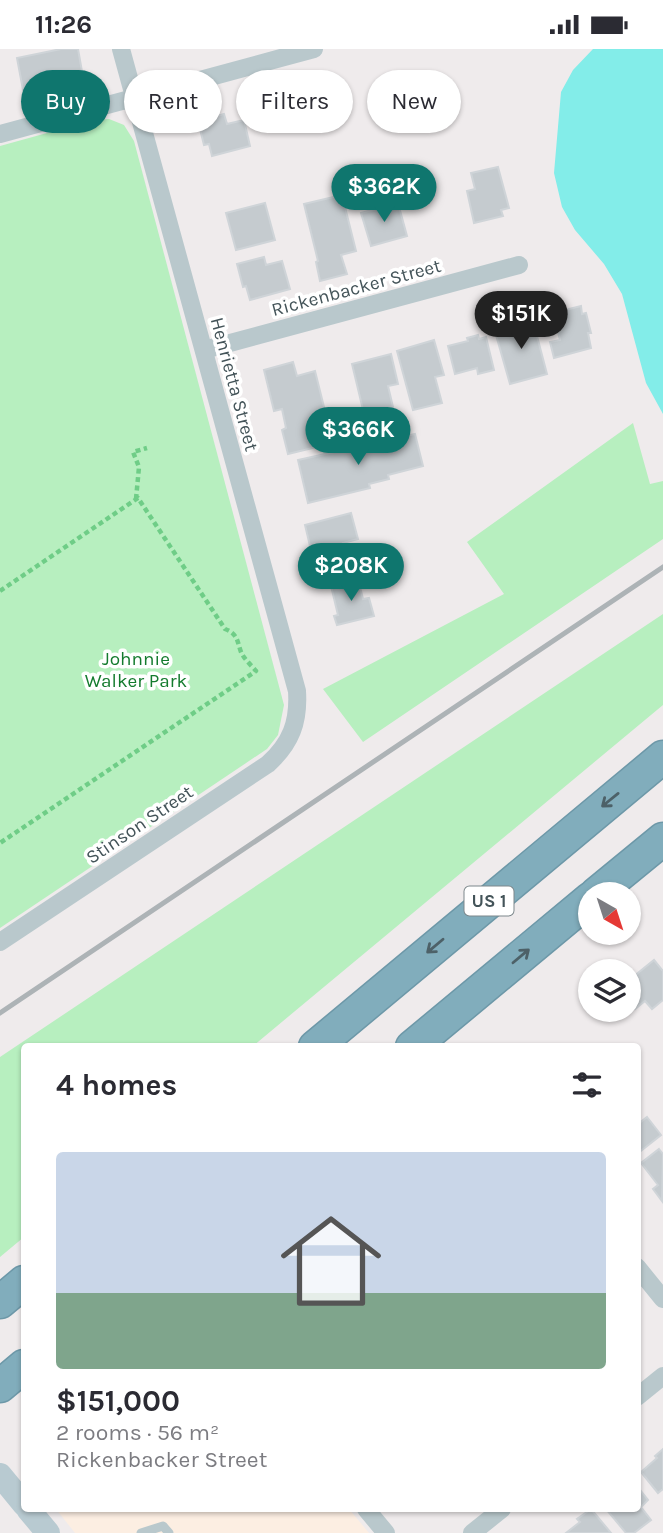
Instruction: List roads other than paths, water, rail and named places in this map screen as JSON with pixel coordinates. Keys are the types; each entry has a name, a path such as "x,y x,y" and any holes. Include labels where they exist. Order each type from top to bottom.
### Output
{"highway":[{"name":"US 1","path":"320,1043 663,757"},
{"path":"611,882 663,839"},
{"path":"417,1043 578,909"},
{"path":"0,1302 21,1284"},
{"path":"0,1386 21,1368"}],"street":[{"name":"Henrietta Street","path":"121,49 127,70"},
{"path":"222,74 314,49"},
{"path":"0,134 124,100"},
{"name":"Henrietta Street","path":"144,133 297,691 299,712 293,732"},
{"name":"Rickenbacker Street","path":"204,350 519,265"},
{"name":"Stinson Street","path":"0,942 268,764 283,750 293,732"},
{"path":"641,1272 663,1299"},
{"path":"641,1395 663,1376"},
{"path":"0,1475 21,1500"},
{"path":"30,1512 48,1533"},
{"path":"368,1512 386,1533"},
{"path":"472,1533 498,1512"}],"lane":[{"path":"141,1533 163,1526 169,1533"}],"water":[{"path":"593,49 663,49 663,414 646,383 622,294 604,264 575,230 562,207 554,173 561,92 573,70"}],"railway":[{"path":"0,1013 663,567"}],"park label":[{"name":"Johnnie Walker Park","path":"136,669"}]}
